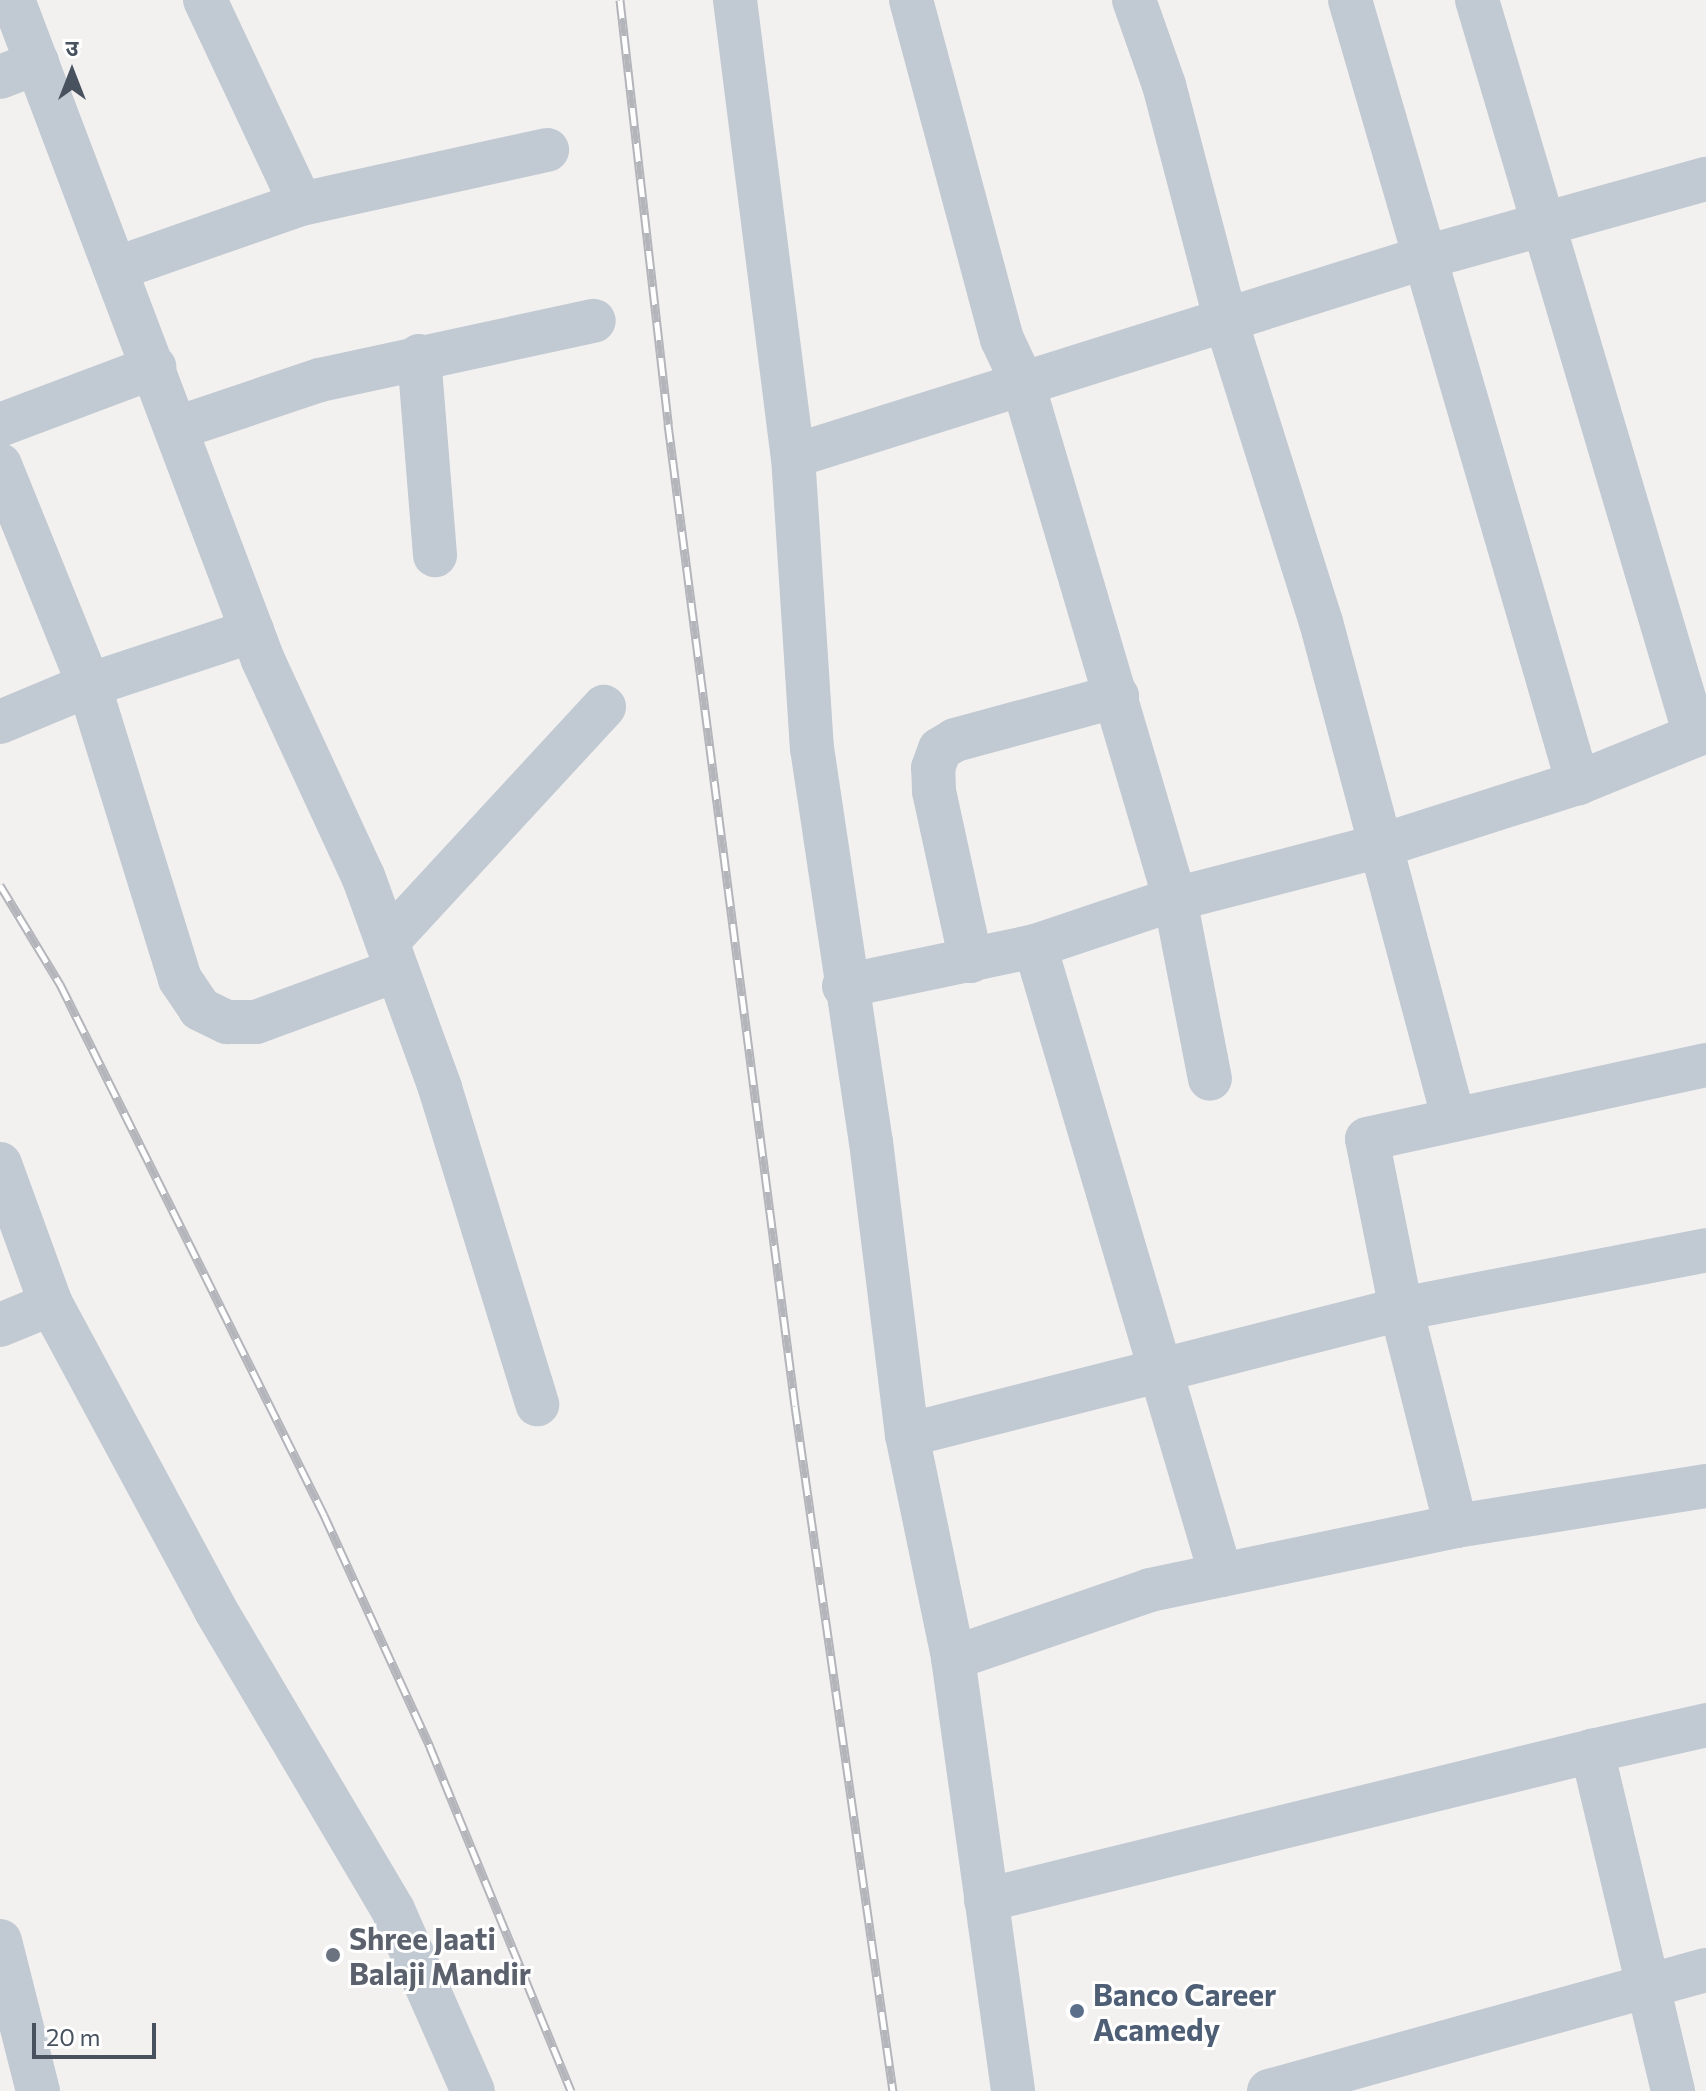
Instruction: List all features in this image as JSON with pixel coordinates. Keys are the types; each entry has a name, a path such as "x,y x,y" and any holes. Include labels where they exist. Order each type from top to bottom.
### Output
{"street":[{"path":"13,0 18,70 115,269 252,631 363,876 440,1088 537,1404"},
{"path":"735,0 793,456 812,748 844,986 871,1142 907,1435 953,1658 1013,2091"},
{"path":"911,0 1002,339 1023,384 1175,899 1210,1079"},
{"path":"1134,0 1164,85 1226,321 1317,608 1454,1120"},
{"path":"1350,0 1578,783"},
{"path":"844,986 1035,946 1175,899 1380,846 1578,783 1700,733 1542,224 1477,0"},
{"path":"214,3 301,204"},
{"path":"115,269 301,204 547,150"},
{"path":"793,456 1426,257 1706,179"},
{"path":"177,428 320,380 419,356 594,321"},
{"path":"419,356 435,555"},
{"path":"0,425 154,367"},
{"path":"0,465 89,685 180,979 200,1009 227,1022 256,1022 392,956 604,707"},
{"path":"0,722 89,685 252,631"},
{"path":"971,961 934,791 933,768 940,749 955,740 1117,696"},
{"path":"1035,946 1221,1575"},
{"path":"1456,1526 1401,1309 1367,1139 1706,1065"},
{"path":"0,1164 51,1304 215,1609 393,1910 473,2091"},
{"path":"907,1435 1401,1309 1706,1250"},
{"path":"0,1325 51,1304"},
{"path":"953,1658 1150,1590 1456,1526 1706,1486"},
{"path":"986,1900 1706,1725"},
{"path":"1592,1751 1673,2091"},
{"path":"0,1941 38,2091"},
{"path":"1269,2091 1648,1983 1706,1970"}],"railway":[{"path":"620,0 668,424 795,1406 893,2091"},
{"path":"0,885 60,984 324,1515 430,1747 571,2091"}],"place":[{"name":"Shree Jaati Balaji Mandir","path":"333,1955"},
{"name":"Banco Career Acamedy","path":"1077,2011"}]}
